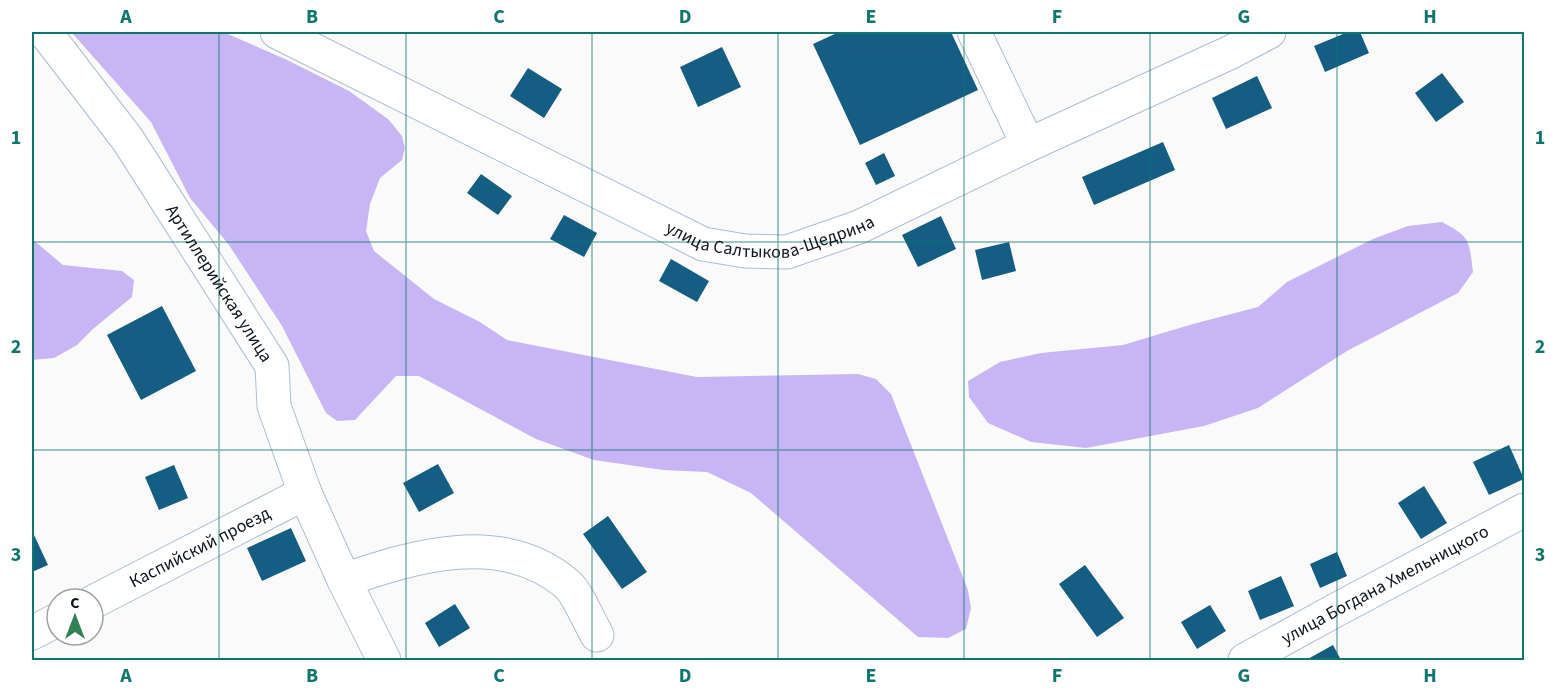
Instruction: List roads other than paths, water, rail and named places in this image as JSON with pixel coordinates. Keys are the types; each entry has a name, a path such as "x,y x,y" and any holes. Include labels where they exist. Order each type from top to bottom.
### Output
{"street":[{"name":"Артиллерийская улица","path":"45,32 128,140 272,366 274,406 305,493 344,580 384,660"},
{"name":"улица Салтыкова-Щедрина","path":"277,32 703,244 745,251 788,252 859,227 1028,144 1225,41 1269,32"},
{"path":"974,32 1028,144"},
{"name":"Каспийский проезд","path":"105,596 305,493"},
{"name":"улица Богдана Хмельницкого","path":"1245,660 1524,510"},
{"path":"344,580 402,561 458,552 512,555 543,568 569,585 597,635"}]}
